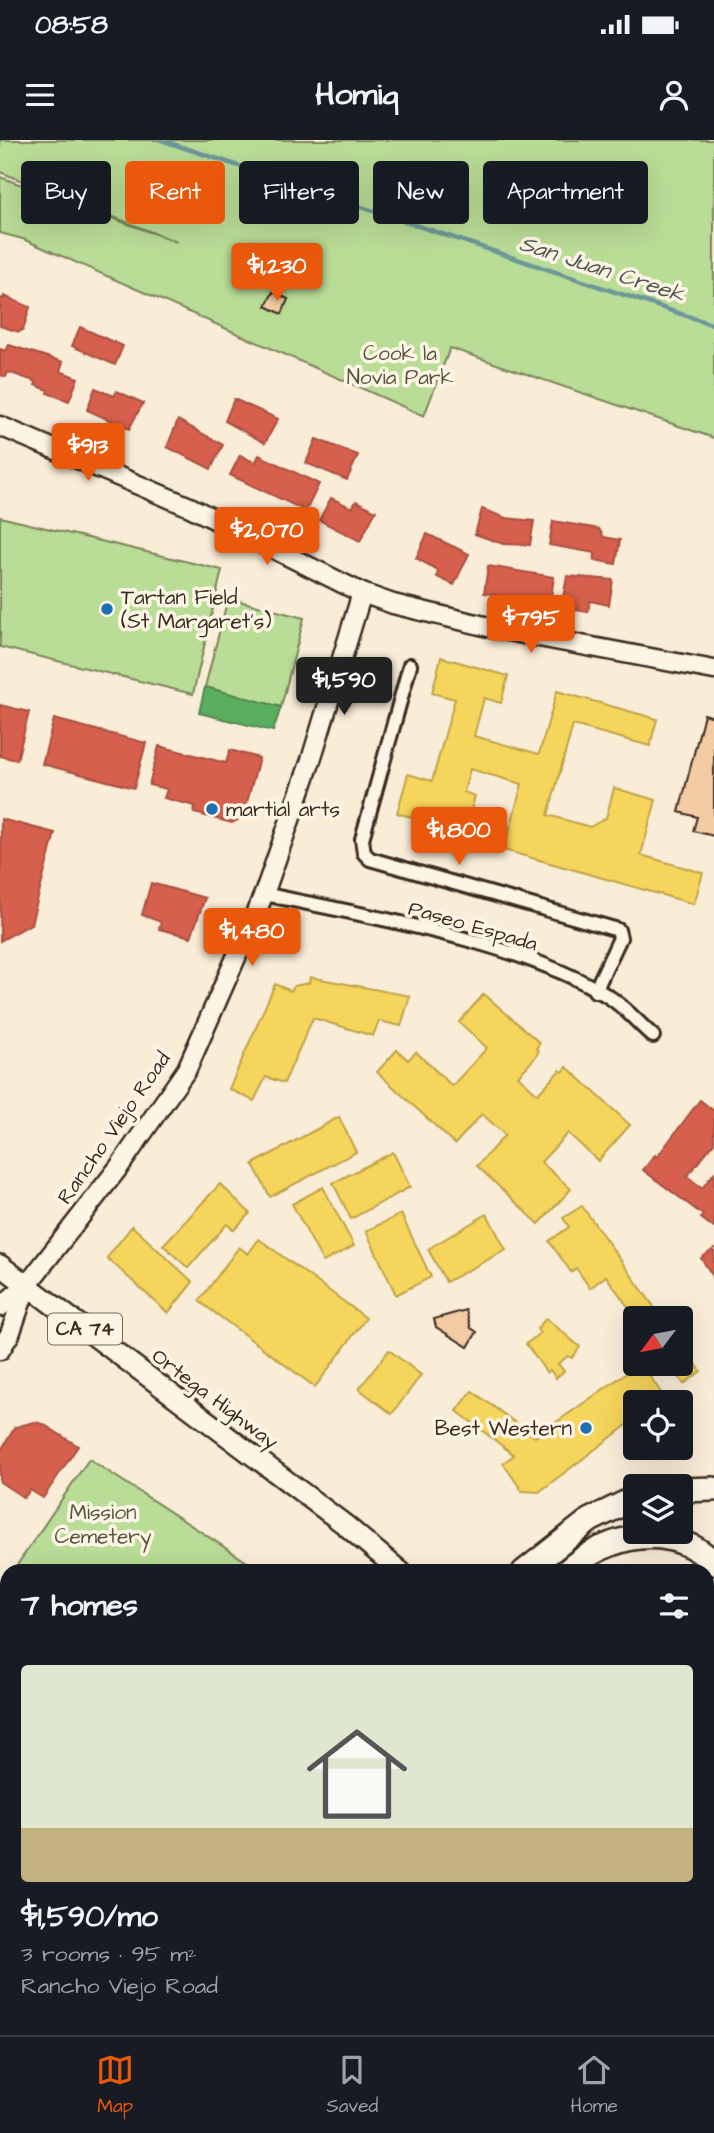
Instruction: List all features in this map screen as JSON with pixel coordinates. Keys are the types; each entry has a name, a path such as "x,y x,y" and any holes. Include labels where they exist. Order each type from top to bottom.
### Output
{"highway":[{"path":"693,1490 714,1489"},
{"path":"534,1564 590,1520 623,1504"},
{"path":"577,1564 619,1539 657,1535 694,1547 714,1563"}],"main road":[{"path":"0,426 190,508 362,593 393,604 497,629 714,670"},
{"name":"Rancho Viejo Road","path":"0,1307 27,1285 120,1167 187,1069 264,894 311,760 362,593"},
{"name":"Ortega Highway","path":"0,1265 344,1524 392,1564"},
{"name":"Rancho Viejo Road","path":"0,1350 10,1334 27,1285"}],"street":[{"path":"410,665 362,839 364,853 370,859 618,930 620,937 595,991"},
{"name":"Paseo Espada","path":"264,894 493,948 551,969 610,998 653,1036"}],"green space":[{"name":"Cook la Novia Park","path":"0,140 714,140 714,438 450,348 424,416 23,239 0,233 0,177 21,185 21,224 111,224 111,218 177,242 131,224 225,224 225,161 125,161 125,221 111,216 111,161 21,161 21,180 0,172"},
{"name":"Tartan Field (St Margaret's)","path":"0,517 222,570 193,694 0,647"},
{"path":"228,598 304,618 281,707 205,687"},
{"name":"Mission Cemetery","path":"89,1459 250,1564 18,1564"}],"building: Homes":[{"path":"441,657 508,676 501,703 484,698 474,736 539,754 557,691 657,719 650,746 573,725 548,815 590,827 606,818 614,788 656,800 641,855 703,873 694,904 504,850 522,784 470,769 464,792 475,796 465,832 397,813 408,774 432,781 455,699 432,693"},
{"path":"310,977 410,996 401,1026 379,1021 373,1036 313,1018 284,1083 266,1077 254,1101 229,1089 275,984 291,991 294,986 309,983"},
{"path":"484,994 540,1043 534,1059 518,1076 531,1088 538,1094 560,1070 563,1072 567,1067 630,1125 598,1161 568,1133 541,1162 571,1189 539,1224 477,1166 505,1135 482,1114 455,1144 377,1072 397,1050 408,1060 416,1052 452,1086 487,1048 459,1022"},
{"path":"339,1117 356,1152 270,1197 253,1164"},
{"path":"393,1152 410,1187 351,1219 333,1183"},
{"path":"220,1184 250,1213 234,1230 227,1224 188,1268 163,1245"},
{"path":"323,1187 354,1246 323,1262 292,1204"},
{"path":"582,1206 653,1306 627,1306 606,1276 590,1288 576,1268 571,1272 549,1241 569,1227 563,1218"},
{"path":"401,1214 431,1277 396,1295 366,1231"},
{"path":"487,1214 506,1250 446,1282 428,1249"},
{"path":"132,1226 193,1282 168,1313 107,1258"},
{"path":"259,1239 366,1318 315,1387 199,1301 239,1247 248,1254"},
{"name":"Best Western","path":"546,1318 580,1347 572,1358 568,1356 558,1364 564,1371 556,1378 550,1370 547,1373 526,1344 540,1333 537,1329"},
{"path":"389,1350 421,1375 392,1414 359,1389"},
{"path":"693,1360 701,1371 684,1384 678,1376 693,1376"},
{"name":"Best Western","path":"623,1376 650,1376 659,1390 623,1390 623,1428 539,1492 522,1491 503,1463 514,1455 457,1411 472,1391 535,1437"}],"building: Shops":[{"path":"4,296 30,307 23,330 19,332 0,326 0,298 4,299"},
{"path":"80,327 123,346 115,365 72,346"},
{"path":"9,345 63,362 60,371 78,378 69,401 47,393 48,390 35,385 37,382 8,372 6,377 0,375 0,349 6,351"},
{"path":"95,388 114,396 117,391 143,403 129,429 87,410"},
{"path":"234,399 278,419 265,443 225,421"},
{"path":"178,420 223,445 211,469 167,447"},
{"path":"316,439 358,455 347,480 306,463"},
{"path":"240,455 255,463 259,455 319,484 306,511 230,475"},
{"path":"331,498 352,508 356,501 376,511 360,541 319,520"},
{"path":"482,509 506,518 534,521 530,545 503,544 475,534"},
{"path":"553,521 599,529 604,537 620,540 616,564 594,560 595,553 549,545"},
{"path":"427,534 469,554 454,585 437,577 438,570 416,558"},
{"path":"488,566 554,577 550,604 484,593"},
{"path":"567,576 613,580 609,605 590,601 588,612 570,609 571,605 562,603"},
{"path":"0,705 29,712 17,760 0,756"},
{"path":"54,719 146,743 134,788 42,764"},
{"path":"159,746 226,763 230,750 259,758 243,817 232,823 194,813 195,806 164,798 167,789 149,785"},
{"path":"1,819 55,833 31,924 0,941"},
{"path":"151,883 205,898 191,937 159,929 161,922 142,915"},
{"path":"700,1100 714,1111 714,1143 687,1176 702,1188 714,1173 714,1228 701,1218 703,1215 643,1170 655,1155 657,1157"},
{"path":"714,1249 714,1278 701,1258"},
{"path":"34,1422 43,1424 78,1446 43,1498 30,1490 24,1498 0,1482 0,1452 15,1427"}],"building: Public":[{"path":"205,687 281,707 273,731 199,713"}],"building: Other":[{"path":"273,292 288,299 282,314 266,306"},
{"path":"704,714 714,717 714,836 693,831 697,817 679,812"},
{"path":"466,1310 471,1328 477,1332 468,1347 436,1327 434,1319"}],"waterway":[{"name":"San Juan Creek","path":"161,140 714,325"}],"place":[{"name":"Tartan Field (St Margaret's)","path":"107,609"},
{"name":"martial arts","path":"212,809"},
{"name":"Best Western","path":"586,1428"}]}
